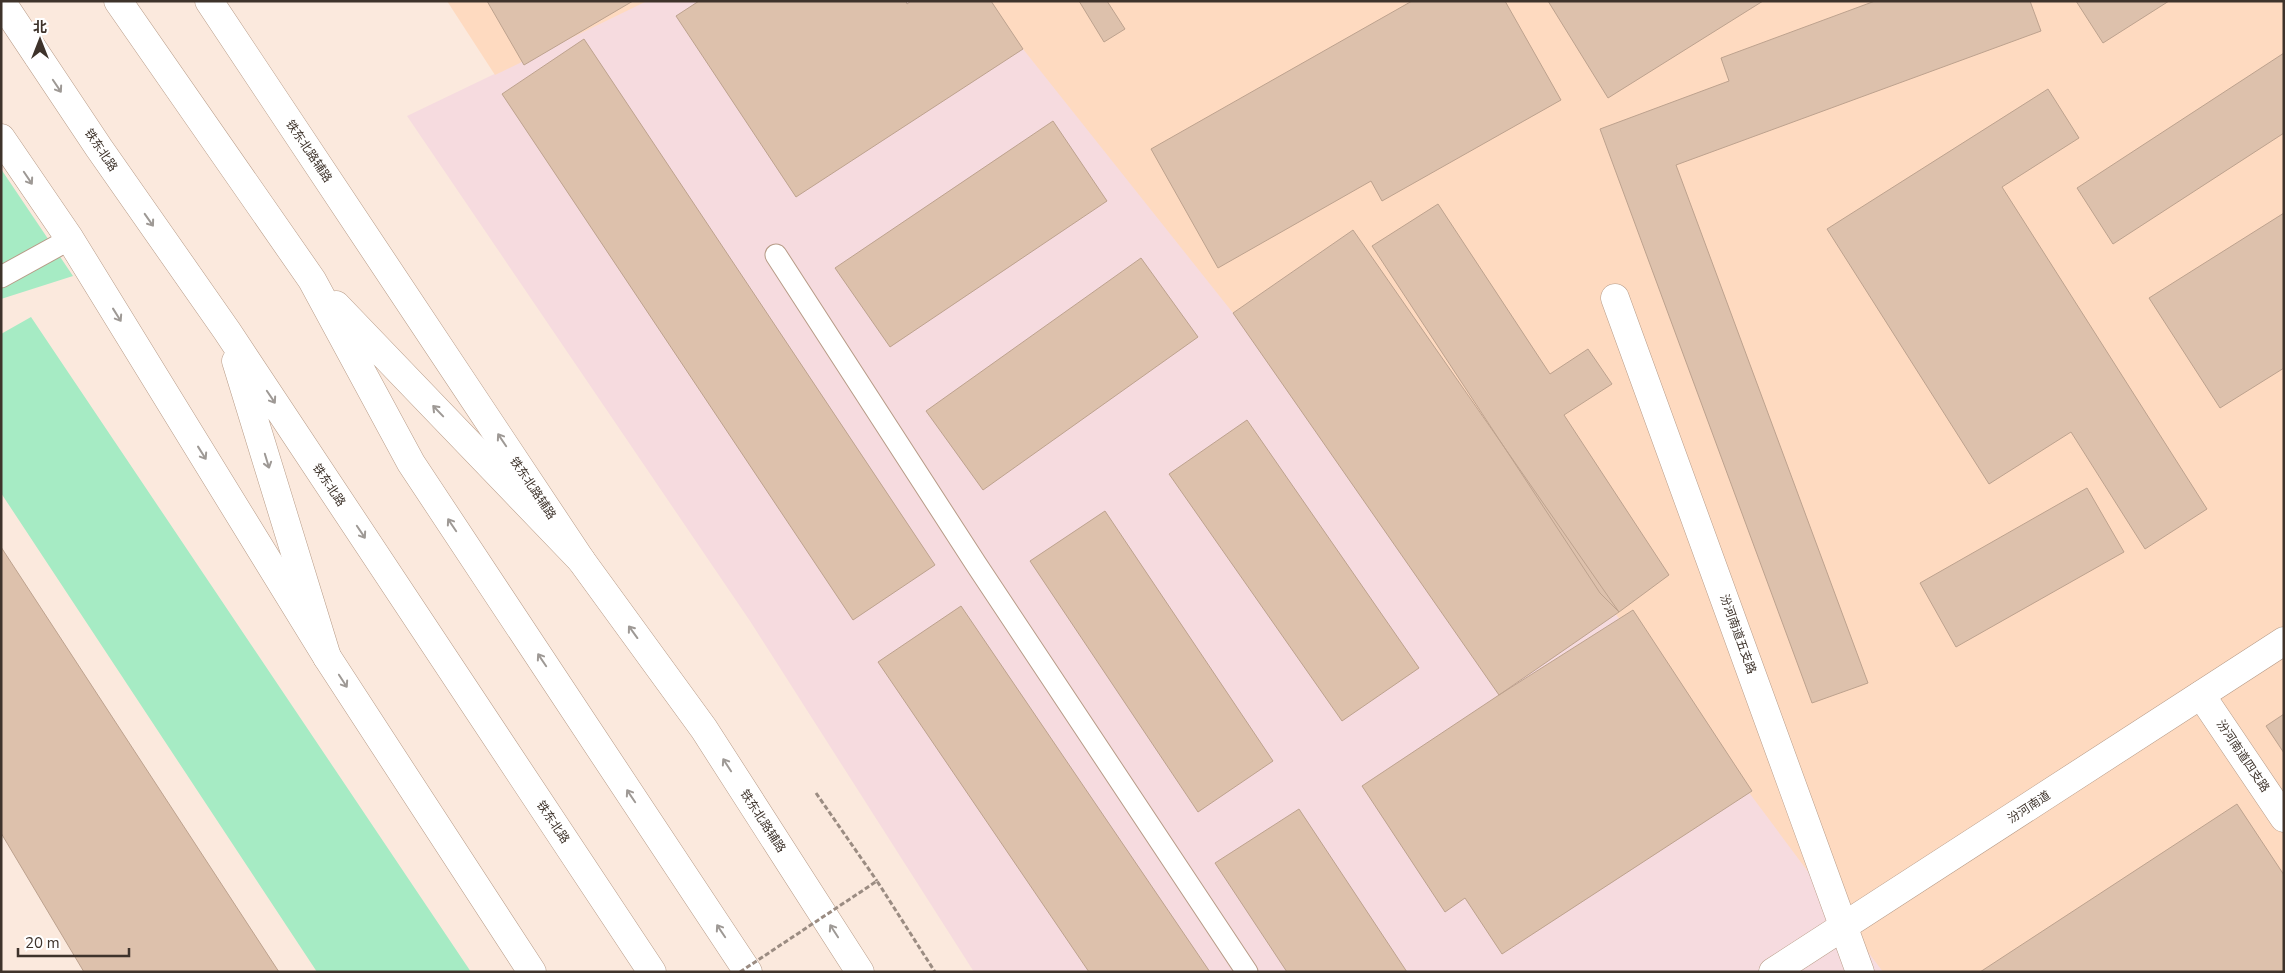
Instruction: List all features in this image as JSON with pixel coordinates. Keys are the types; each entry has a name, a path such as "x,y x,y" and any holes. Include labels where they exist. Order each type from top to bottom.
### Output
{"main road":[{"name":"铁东北路","path":"2,1 99,148 227,331 652,972"},
{"path":"118,1 312,280 411,463 748,972"},
{"name":"铁东北路辅路","path":"209,1 581,560 704,729 860,972"},
{"path":"1,138 70,239 327,657 532,972"},
{"path":"312,280 581,560"},
{"name":"汾河南道五支路","path":"1615,298 1845,925 1860,972"},
{"path":"227,331 327,657"},
{"name":"汾河南道","path":"1773,972 2284,642"},
{"name":"汾河南道四支路","path":"2201,695 2284,818"}],"lane":[{"path":"1,277 70,239"},
{"path":"776,255 976,564 1247,972"}],"path":[{"path":"816,793 877,881 935,972"},
{"path":"740,972 877,881"}],"shaded area":[{"path":"447,1 647,1 495,75"},
{"path":"646,1 994,1 1353,230 1884,972 974,972 750,621 407,116"},
{"path":"991,1 2284,1 2284,972 1883,972 1600,593 1353,230 1233,313 1023,49"}],"green space":[{"path":"1,169 73,276 1,299"},
{"path":"31,317 471,972 317,972 1,493 1,334"}],"building":[{"path":"487,1 633,1 524,65"},
{"path":"699,1 906,1 907,4 911,1 991,1 1023,49 796,197 676,16"},
{"path":"1079,1 1107,1 1125,29 1104,42"},
{"path":"1412,1 1505,1 1561,100 1382,201 1371,181 1218,268 1151,149"},
{"path":"1548,1 1763,1 1608,98"},
{"path":"1875,1 2030,1 2041,31 1676,165 1868,683 1812,703 1600,129 1729,81 1721,58"},
{"path":"2076,1 2169,1 2103,43"},
{"path":"584,39 935,565 853,620 502,94"},
{"path":"2284,53 2284,133 2113,244 2077,188"},
{"path":"2048,89 2079,138 2002,187 2207,509 2145,549 2071,432 1989,484 1827,229"},
{"path":"1053,121 1107,201 890,347 835,268"},
{"path":"1438,204 1550,374 1588,349 1612,384 1564,415 1669,575 1619,612 1600,593 1372,246"},
{"path":"2284,213 2284,368 2220,408 2149,298"},
{"path":"1353,230 1619,612 1499,695 1233,313"},
{"path":"1141,258 1198,337 983,490 926,411"},
{"path":"1247,420 1419,668 1342,721 1169,474"},
{"path":"2087,488 2124,552 1956,647 1920,583"},
{"path":"1105,511 1273,761 1198,812 1030,561"},
{"path":"1,547 279,972 84,972 1,833"},
{"path":"961,606 1210,972 1089,972 878,662"},
{"path":"1633,610 1752,791 1502,954 1465,898 1445,912 1362,786 1499,695"},
{"path":"2284,714 2284,753 2266,726"},
{"path":"2237,804 2284,875 2284,972 1980,972"},
{"path":"1299,809 1407,972 1287,972 1215,863"}]}
